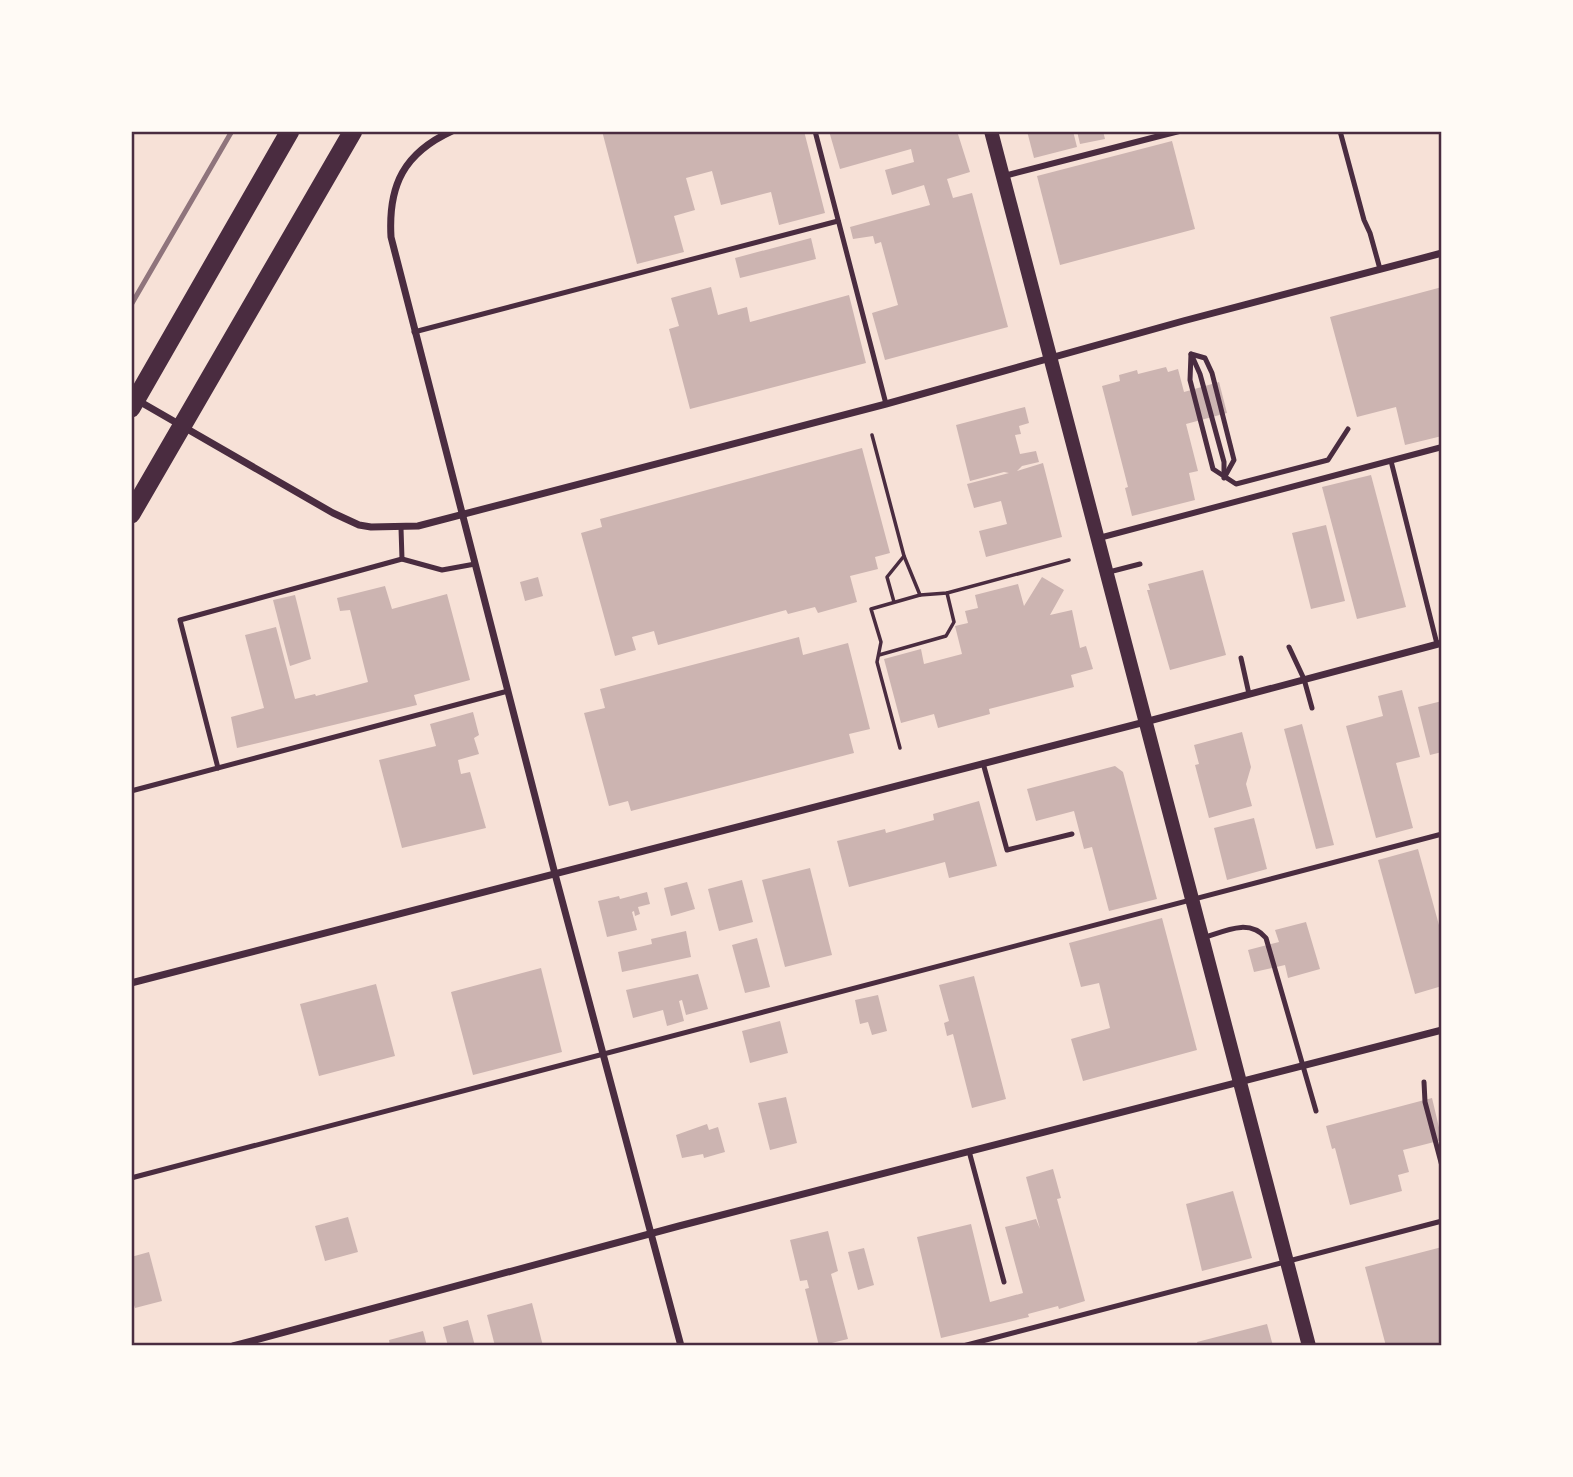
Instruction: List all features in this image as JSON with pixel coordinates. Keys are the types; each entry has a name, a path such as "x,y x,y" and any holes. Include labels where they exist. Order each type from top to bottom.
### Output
{"highway":[{"path":"134,404 290,131"},
{"path":"131,514 353,131"}],"main road":[{"path":"991,131 1309,1346"}],"street":[{"path":"452,131 429,142 406,164 398,180 389,215 391,237 555,874 681,1346"},
{"path":"1003,176 1179,131"},
{"path":"134,404 183,427 333,513 359,525 401,528 886,404 1442,253"},
{"path":"1097,538 1442,448"},
{"path":"131,983 1145,722 1439,643"},
{"path":"233,1346 650,1233 1442,1030"}],"lane":[{"path":"815,131 886,404"},
{"path":"1340,131 1380,269"},
{"path":"414,332 838,222"},
{"path":"1191,354 1205,358 1212,373 1234,460 1224,478"},
{"path":"1191,354 1200,374 1224,462 1224,478"},
{"path":"1191,354 1190,380 1213,469 1236,484 1328,460 1348,429"},
{"path":"1391,461 1439,643"},
{"path":"401,528 402,559"},
{"path":"218,768 180,620 402,559 442,570 475,564"},
{"path":"1107,573 1140,564"},
{"path":"1289,647 1304,679 1312,708"},
{"path":"1241,658 1250,694"},
{"path":"131,791 508,691"},
{"path":"983,763 1007,850 1072,834"},
{"path":"131,1178 1442,834"},
{"path":"1202,938 1251,926 1260,930 1266,938 1316,1111"},
{"path":"1424,1082 1425,1102 1442,1166"},
{"path":"969,1151 1004,1282"},
{"path":"964,1346 1442,1221"}],"path":[{"path":"872,435 904,555 920,595"},
{"path":"894,602 887,578 904,555"},
{"path":"900,748 877,662 881,642 871,609 920,595 947,593 1069,560"},
{"path":"878,655 946,636 954,622 947,593"}],"building":[{"path":"602,131 804,131 825,213 779,225 771,192 721,205 712,171 686,178 695,210 674,216 684,252 637,264"},
{"path":"829,131 957,131 970,172 947,179 953,198 972,193 1008,327 885,360 872,313 898,305 881,242 875,244 873,236 853,239 850,227 930,205 924,185 892,195 885,170 914,162 911,149 840,169"},
{"path":"1027,131 1073,131 1077,147 1034,158"},
{"path":"1077,131 1103,131 1105,139 1080,144"},
{"path":"1172,141 1195,229 1060,265 1037,176"},
{"path":"811,238 816,259 740,278 735,258"},
{"path":"711,287 718,315 747,307 750,322 849,295 866,363 690,409 669,329 679,326 671,298"},
{"path":"1442,287 1442,436 1405,445 1396,407 1357,417 1330,317"},
{"path":"1166,367 1168,372 1178,369 1184,392 1219,382 1227,413 1186,424 1198,471 1189,473 1195,500 1132,516 1125,488 1128,487 1102,386 1120,381 1119,375 1137,370 1138,374"},
{"path":"1025,407 1029,423 1019,426 1021,434 1015,435 1020,454 1036,451 1039,462 1022,466 1017,471 1043,463 1062,537 986,557 979,531 1007,524 1001,501 974,508 967,484 1009,473 970,481 956,425"},
{"path":"862,448 890,553 875,557 878,569 850,576 857,602 818,613 815,607 788,614 786,610 658,645 654,631 632,637 636,650 615,656 581,533 602,527 600,519"},
{"path":"1371,475 1406,607 1357,619 1322,487"},
{"path":"1326,525 1345,601 1311,609 1292,533"},
{"path":"1203,570 1226,655 1170,670 1147,590 1150,590 1148,584"},
{"path":"538,577 543,596 525,601 520,582"},
{"path":"1042,577 1064,590 1050,615 1072,610 1080,648 1086,646 1093,669 1071,675 1074,687 989,709 990,714 938,728 934,714 901,723 884,659 921,649 924,664 962,654 955,626 968,623 965,611 978,608 975,595 1018,584 1024,606"},
{"path":"385,586 392,609 447,594 470,680 414,695 417,705 237,748 231,717 264,708 245,635 276,627 295,699 368,682 350,610 340,611 337,598"},
{"path":"295,595 311,659 290,666 273,600"},
{"path":"799,637 803,655 848,643 870,729 849,734 854,753 631,811 628,801 609,806 584,713 605,708 600,689"},
{"path":"1402,690 1420,757 1396,763 1413,828 1376,838 1346,726 1383,716 1378,696"},
{"path":"1442,701 1442,752 1430,755 1418,707"},
{"path":"473,712 479,735 474,738 479,754 458,760 461,774 470,772 486,828 402,848 379,760 436,746 430,724"},
{"path":"1302,724 1334,845 1316,849 1284,729"},
{"path":"1242,732 1251,767 1246,784 1252,806 1209,818 1195,765 1199,764 1194,745"},
{"path":"1115,766 1123,772 1157,899 1109,911 1092,847 1084,849 1074,811 1036,821 1027,789"},
{"path":"979,801 997,866 949,878 945,862 849,887 837,841 885,829 886,833 934,820 933,814"},
{"path":"1254,818 1267,869 1227,880 1214,828"},
{"path":"1418,849 1442,936 1442,986 1415,994 1378,860"},
{"path":"810,868 832,955 785,967 762,880"},
{"path":"742,880 753,922 719,931 708,889"},
{"path":"687,882 695,909 671,916 664,888"},
{"path":"647,892 650,904 638,907 640,914 635,916 634,911 632,912 637,930 607,937 598,901"},
{"path":"1162,918 1197,1050 1083,1081 1071,1039 1110,1028 1099,983 1081,987 1069,943"},
{"path":"1306,922 1320,969 1288,978 1285,965 1254,972 1248,950 1279,942 1275,930"},
{"path":"686,931 691,957 622,972 618,952 652,944 651,939"},
{"path":"757,938 770,987 745,993 732,945"},
{"path":"541,968 562,1052 473,1075 451,992"},
{"path":"698,974 708,1009 686,1015 682,1000 679,1001 684,1021 667,1026 663,1010 633,1018 626,990"},
{"path":"974,976 1006,1099 972,1108 953,1034 947,1036 944,1023 949,1021 939,985"},
{"path":"376,984 395,1056 319,1076 300,1004"},
{"path":"878,995 887,1031 872,1035 868,1022 860,1024 855,1000"},
{"path":"780,1021 788,1053 750,1063 742,1031"},
{"path":"786,1097 797,1143 770,1150 758,1103"},
{"path":"1432,1098 1442,1140 1403,1150 1409,1172 1398,1175 1402,1191 1350,1205 1335,1148 1332,1149 1326,1126"},
{"path":"707,1124 709,1130 718,1127 725,1152 704,1158 703,1154 682,1158 676,1135"},
{"path":"1053,1169 1061,1198 1057,1199 1085,1301 941,1338 917,1237 971,1224 990,1302 1023,1293 1005,1227 1036,1219 1040,1229 1026,1177"},
{"path":"1233,1191 1252,1258 1202,1271 1186,1204"},
{"path":"348,1217 358,1252 325,1261 315,1226"},
{"path":"828,1231 838,1271 831,1274 848,1339 819,1346 805,1289 809,1288 807,1280 800,1281 790,1240"},
{"path":"1442,1247 1442,1346 1386,1346 1365,1267"},
{"path":"864,1248 874,1285 858,1290 848,1252"},
{"path":"149,1252 162,1301 135,1308 131,1296 131,1257"},
{"path":"532,1303 543,1346 495,1346 487,1315"},
{"path":"468,1320 475,1346 448,1346 443,1327"},
{"path":"1267,1324 1273,1346 1198,1346 1197,1342"},
{"path":"423,1331 427,1346 390,1346 389,1340"}],"railway":[{"path":"131,305 232,131"}]}
